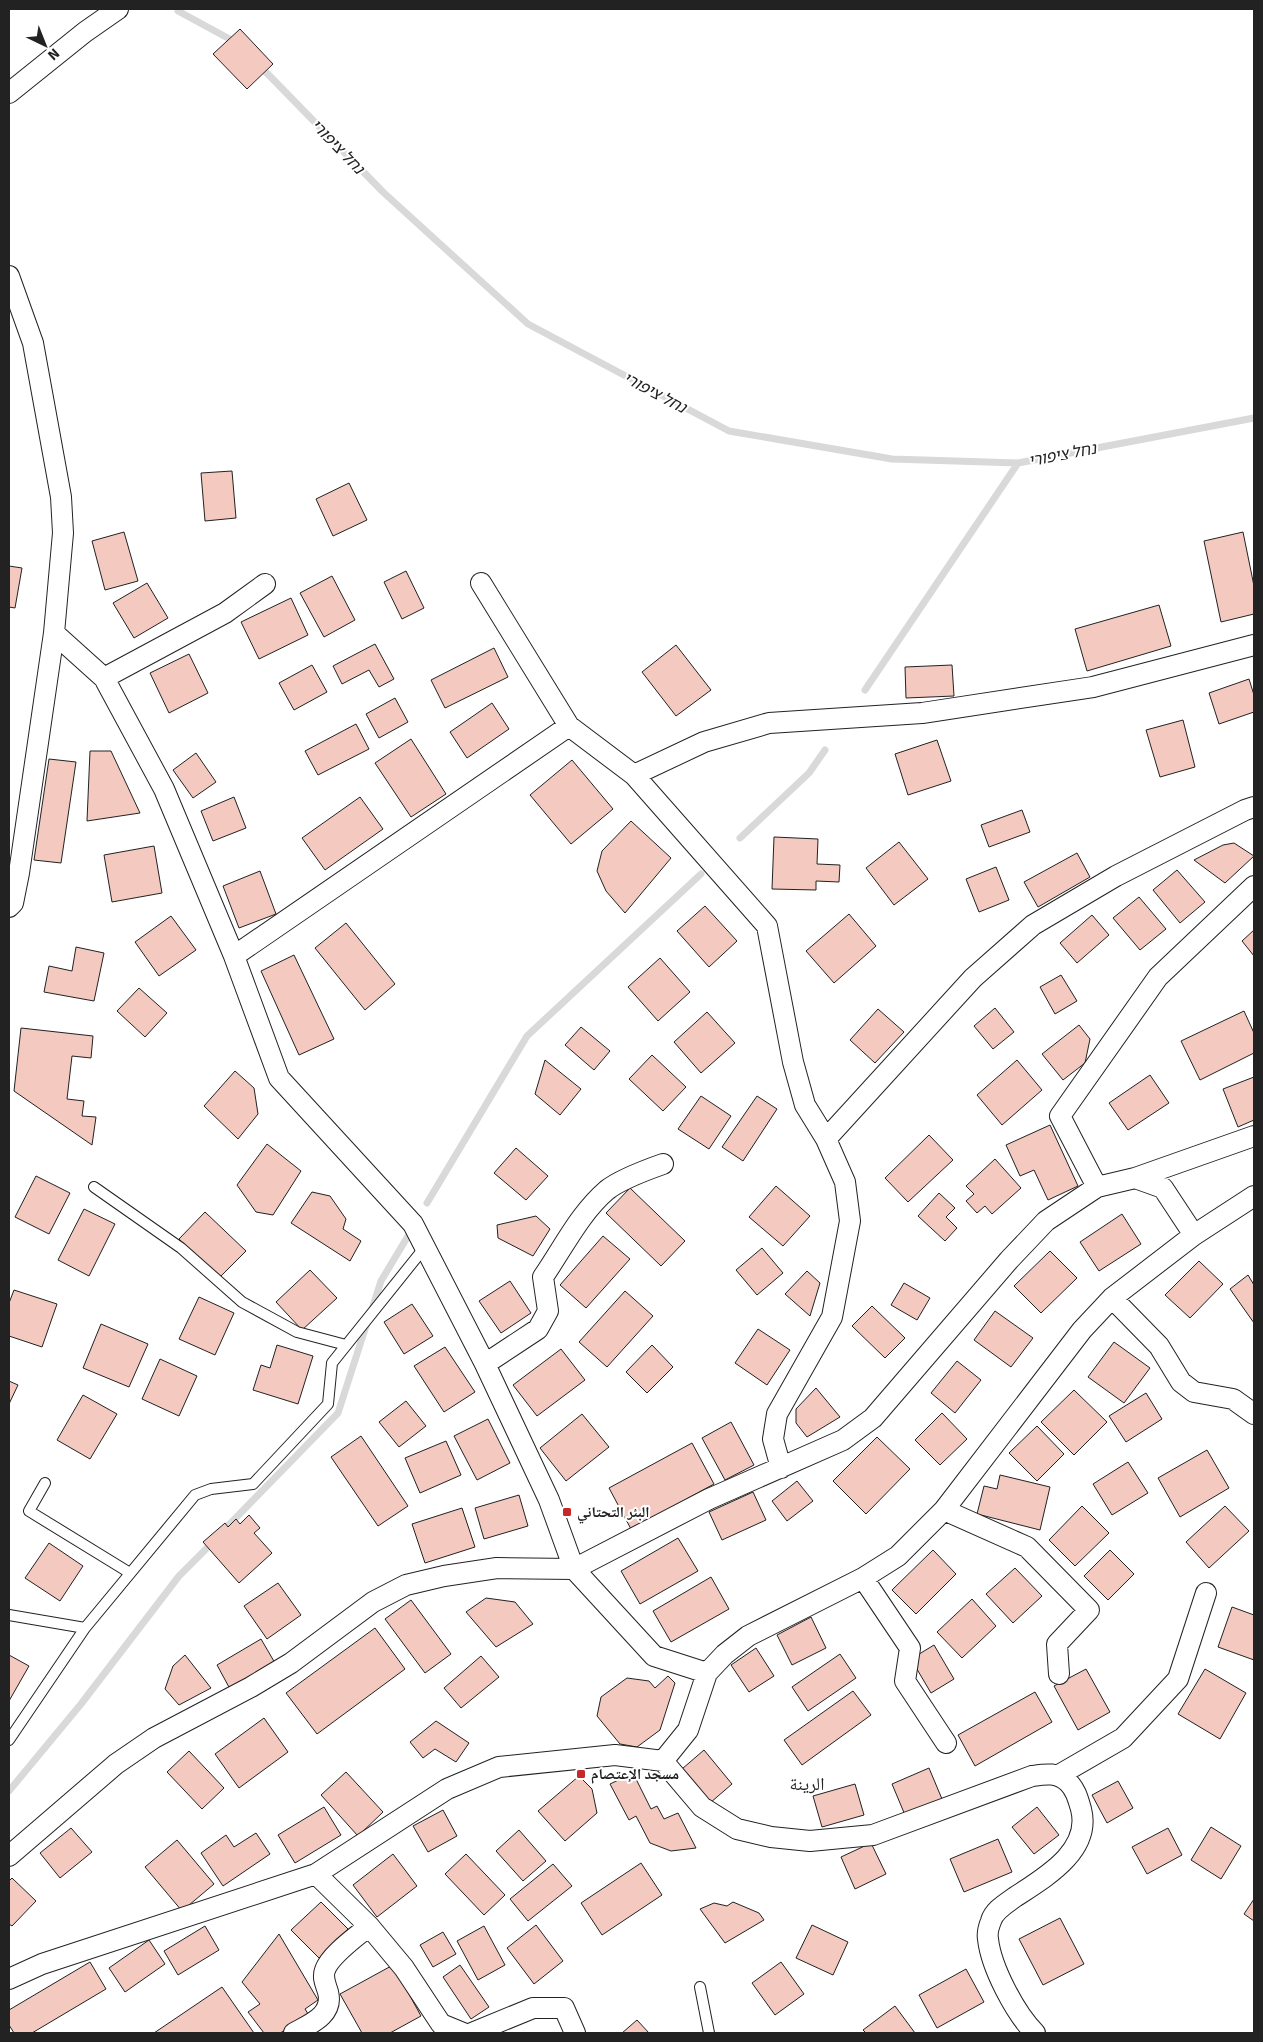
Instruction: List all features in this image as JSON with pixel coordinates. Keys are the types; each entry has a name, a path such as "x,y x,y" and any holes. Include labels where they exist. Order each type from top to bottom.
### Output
{"street":[{"path":"9,93 118,9"},
{"path":"9,276 33,342 61,497 64,533 54,633 19,873 13,903 9,907"},
{"path":"481,583 569,726 634,775 767,926 793,1062 805,1105 826,1139 845,1182 850,1221 832,1317 777,1414 773,1440 781,1468"},
{"path":"104,678 225,613 265,584"},
{"path":"54,633 104,678 164,789 234,956 280,1078 413,1224 485,1364 549,1500 574,1569 654,1656 708,1673"},
{"path":"634,775 704,742 769,723 922,713 1094,687 1254,645"},
{"path":"234,956 569,726"},
{"path":"826,1139 973,978 1033,925 1116,876 1254,807"},
{"path":"1097,1187 1060,1116 1158,978 1254,886"},
{"path":"9,1856 116,1764 154,1738 252,1687 291,1664 373,1602 406,1585 444,1576 497,1568 574,1569 709,1499 843,1440 873,1418 1009,1260 1046,1221 1097,1187 1135,1178 1254,1136"},
{"path":"485,1364 538,1329 548,1311 542,1277 584,1215 608,1190 644,1170 663,1164"},
{"path":"1135,1178 1163,1188 1194,1235"},
{"path":"663,1761 688,1730 708,1673 725,1654 748,1636 863,1578 898,1556 944,1510 1082,1330 1112,1298 1194,1235 1254,1196"},
{"path":"1112,1298 1159,1346 1182,1382 1194,1392 1233,1399 1254,1414"},
{"path":"944,1510 1027,1547 1089,1610 1057,1644 1060,1674"},
{"path":"863,1578 910,1648 905,1681 946,1743"},
{"path":"1058,1776 1123,1738 1178,1679 1206,1593"},
{"path":"9,1979 42,1964 316,1874 447,1789 499,1767 614,1756 663,1761 702,1807 737,1829 771,1837 810,1841 873,1835 1032,1776 1049,1773 1058,1776 1068,1783 1076,1793 1082,1814 1082,1828 1078,1842 1065,1861 1002,1906 992,1918 987,1937 993,1962 1009,1995 1036,2033"},
{"path":"316,1874 368,1926 404,1968 441,2024 462,2033"},
{"path":"294,2033 316,2021 327,2011 328,1994 324,1982 324,1971 330,1960 368,1926"},
{"path":"472,2033 534,2008 564,2008 575,2033"}],"lane":[{"path":"94,1187 181,1248 242,1302 297,1332 346,1345"},
{"path":"9,1740 85,1628 195,1495 211,1490 253,1484 328,1404 332,1363 425,1246"},
{"path":"45,1483 29,1511 130,1573"},
{"path":"9,1615 85,1628"},
{"path":"700,1987 709,2033"}],"building":[{"path":"240,29 273,64 247,89 213,54"},
{"path":"232,471 236,518 205,521 201,473"},
{"path":"349,483 367,520 333,536 316,499"},
{"path":"124,532 138,581 105,590 92,541"},
{"path":"1243,532 1254,586 1254,614 1221,622 1204,541"},
{"path":"9,566 22,568 15,608 9,607"},
{"path":"406,571 424,608 402,619 384,582"},
{"path":"332,576 355,620 324,637 300,593"},
{"path":"147,583 168,618 134,638 113,603"},
{"path":"291,598 308,635 259,659 241,622"},
{"path":"1159,605 1171,646 1087,671 1075,629"},
{"path":"375,644 394,679 379,687 369,670 342,684 333,666"},
{"path":"676,645 711,690 676,716 642,672"},
{"path":"494,648 508,677 445,708 431,680"},
{"path":"189,654 208,693 169,713 150,673"},
{"path":"312,665 327,692 294,710 279,683"},
{"path":"952,665 954,696 906,698 905,667"},
{"path":"1249,679 1254,695 1254,712 1219,724 1209,693"},
{"path":"395,698 408,722 379,738 366,714"},
{"path":"492,703 509,729 467,758 450,732"},
{"path":"1183,720 1195,767 1160,777 1146,730"},
{"path":"356,724 369,749 318,775 305,751"},
{"path":"411,739 446,794 411,817 375,763"},
{"path":"937,740 951,781 908,795 895,754"},
{"path":"90,751 111,751 140,813 87,821"},
{"path":"196,753 216,782 193,798 173,770"},
{"path":"49,759 76,762 61,863 34,860"},
{"path":"572,760 613,809 571,844 530,795"},
{"path":"234,797 246,828 213,841 201,811"},
{"path":"360,797 383,829 325,870 302,838"},
{"path":"1022,810 1030,832 989,847 981,825"},
{"path":"631,821 671,858 625,913 606,891 597,871 602,851"},
{"path":"774,837 818,839 817,864 840,865 839,882 816,881 816,890 772,889"},
{"path":"899,842 928,879 894,905 866,868"},
{"path":"1234,843 1254,856 1225,883 1194,860 1223,845"},
{"path":"154,846 162,893 112,902 104,855"},
{"path":"1077,853 1090,877 1038,907 1024,882"},
{"path":"996,867 1009,900 979,912 966,879"},
{"path":"1177,870 1205,902 1180,923 1153,890"},
{"path":"260,871 276,914 239,928 223,886"},
{"path":"1139,897 1166,929 1140,950 1113,918"},
{"path":"705,906 737,941 709,967 677,931"},
{"path":"849,914 876,946 834,983 806,951"},
{"path":"1092,915 1109,935 1077,963 1060,943"},
{"path":"171,916 196,950 159,976 135,942"},
{"path":"346,923 395,984 365,1010 315,948"},
{"path":"1254,930 1254,956 1242,941"},
{"path":"76,947 104,953 94,1001 44,992 49,966 72,971"},
{"path":"294,955 334,1039 299,1055 261,971"},
{"path":"660,958 690,992 658,1021 628,987"},
{"path":"1061,975 1077,1001 1055,1014 1040,987"},
{"path":"139,988 167,1013 145,1037 117,1011"},
{"path":"995,1008 1014,1032 993,1049 974,1026"},
{"path":"878,1009 904,1032 875,1063 850,1040"},
{"path":"1244,1011 1254,1033 1254,1053 1200,1080 1181,1041"},
{"path":"707,1012 735,1043 701,1073 674,1042"},
{"path":"1079,1025 1090,1039 1085,1063 1063,1080 1042,1054"},
{"path":"581,1027 610,1051 594,1070 565,1045"},
{"path":"21,1028 93,1036 91,1058 72,1056 67,1099 84,1101 82,1116 96,1117 92,1145 14,1091"},
{"path":"652,1055 686,1087 663,1111 629,1079"},
{"path":"545,1060 581,1089 560,1115 535,1094"},
{"path":"1017,1060 1042,1090 1002,1125 977,1095"},
{"path":"235,1071 254,1088 258,1114 238,1139 204,1106"},
{"path":"1150,1075 1169,1103 1128,1130 1109,1103"},
{"path":"1254,1077 1254,1120 1238,1127 1223,1089"},
{"path":"701,1096 731,1116 709,1149 678,1129"},
{"path":"757,1096 777,1109 743,1161 722,1147"},
{"path":"1050,1125 1078,1186 1048,1200 1034,1170 1020,1176 1006,1145"},
{"path":"929,1135 953,1160 908,1202 885,1178"},
{"path":"267,1144 301,1171 273,1215 256,1212 237,1185"},
{"path":"516,1148 548,1176 526,1200 494,1173"},
{"path":"995,1159 1021,1188 992,1214 985,1206 977,1213 966,1201 974,1194 966,1186"},
{"path":"36,1176 70,1193 49,1234 15,1217"},
{"path":"776,1186 810,1216 783,1246 749,1217"},
{"path":"630,1188 685,1241 661,1266 606,1213"},
{"path":"312,1192 330,1196 346,1219 343,1229 361,1241 350,1261 291,1223"},
{"path":"939,1193 955,1208 946,1217 957,1228 945,1241 918,1216"},
{"path":"84,1209 115,1224 89,1276 58,1260"},
{"path":"205,1212 246,1251 219,1278 179,1239"},
{"path":"1122,1214 1141,1244 1099,1271 1080,1242"},
{"path":"536,1216 550,1229 533,1256 498,1238 497,1225"},
{"path":"603,1236 630,1259 586,1308 560,1285"},
{"path":"762,1248 783,1273 757,1295 736,1270"},
{"path":"1050,1251 1077,1278 1041,1313 1014,1286"},
{"path":"1199,1261 1223,1284 1190,1318 1165,1295"},
{"path":"310,1270 337,1298 302,1330 276,1302"},
{"path":"807,1271 820,1283 810,1316 785,1294"},
{"path":"1248,1275 1254,1285 1254,1323 1230,1289"},
{"path":"510,1281 531,1313 501,1333 479,1301"},
{"path":"904,1283 930,1298 917,1320 891,1305"},
{"path":"14,1290 57,1304 42,1347 9,1336 9,1303"},
{"path":"625,1291 653,1316 607,1367 579,1342"},
{"path":"199,1297 234,1313 215,1355 179,1339"},
{"path":"412,1304 433,1336 404,1354 384,1322"},
{"path":"872,1306 905,1338 885,1358 852,1326"},
{"path":"995,1311 1033,1338 1011,1367 974,1340"},
{"path":"101,1324 148,1344 129,1387 83,1368"},
{"path":"758,1329 790,1350 767,1385 735,1363"},
{"path":"1114,1342 1150,1368 1124,1403 1088,1377"},
{"path":"277,1345 313,1356 298,1404 253,1390 261,1365 270,1368"},
{"path":"652,1345 673,1367 647,1393 626,1372"},
{"path":"445,1347 475,1392 444,1412 414,1366"},
{"path":"561,1349 585,1380 537,1416 513,1385"},
{"path":"160,1359 197,1376 179,1416 142,1399"},
{"path":"957,1361 981,1380 955,1413 931,1393"},
{"path":"9,1381 18,1385 9,1404"},
{"path":"816,1388 840,1417 807,1437 796,1423 796,1409"},
{"path":"1074,1390 1107,1422 1074,1455 1041,1422"},
{"path":"1146,1393 1162,1419 1126,1442 1109,1416"},
{"path":"83,1395 117,1414 90,1459 57,1440"},
{"path":"406,1401 426,1426 399,1447 379,1422"},
{"path":"942,1413 967,1439 940,1465 915,1440"},
{"path":"582,1414 609,1447 566,1481 540,1448"},
{"path":"488,1419 510,1463 477,1480 454,1436"},
{"path":"731,1422 754,1465 725,1480 702,1438"},
{"path":"1037,1426 1064,1454 1037,1481 1009,1453"},
{"path":"361,1436 408,1506 378,1526 331,1457"},
{"path":"877,1437 910,1469 866,1514 833,1481"},
{"path":"446,1441 461,1475 420,1493 405,1458"},
{"path":"692,1443 714,1484 631,1529 609,1488"},
{"path":"1207,1450 1229,1488 1180,1517 1158,1478"},
{"path":"1128,1462 1148,1493 1112,1515 1093,1484"},
{"path":"1000,1475 1050,1487 1040,1530 977,1514 984,1486 997,1489"},
{"path":"797,1481 813,1501 787,1521 772,1501"},
{"path":"753,1492 766,1520 722,1540 709,1512"},
{"path":"519,1495 528,1526 484,1539 475,1508"},
{"path":"1082,1506 1109,1533 1075,1566 1049,1540"},
{"path":"1225,1506 1249,1531 1209,1568 1186,1542"},
{"path":"462,1508 475,1547 425,1563 412,1524"},
{"path":"249,1515 260,1528 254,1533 272,1553 239,1583 203,1542 225,1523 228,1527 236,1519 240,1524"},
{"path":"678,1538 698,1571 640,1604 621,1571"},
{"path":"49,1543 83,1566 60,1601 25,1578"},
{"path":"933,1550 956,1574 916,1614 892,1590"},
{"path":"1110,1550 1134,1574 1108,1600 1084,1576"},
{"path":"1015,1568 1042,1596 1013,1623 986,1594"},
{"path":"711,1577 729,1609 671,1642 653,1611"},
{"path":"278,1583 301,1615 267,1639 244,1606"},
{"path":"486,1598 515,1602 533,1624 496,1647 466,1612"},
{"path":"972,1599 996,1626 962,1658 937,1632"},
{"path":"411,1600 451,1654 425,1673 385,1619"},
{"path":"1232,1607 1254,1615 1254,1660 1218,1647"},
{"path":"811,1617 826,1648 792,1665 777,1635"},
{"path":"375,1628 405,1669 317,1734 286,1693"},
{"path":"261,1639 275,1663 230,1689 217,1665"},
{"path":"934,1645 954,1679 931,1693 911,1659"},
{"path":"756,1648 774,1676 749,1692 731,1665"},
{"path":"840,1654 856,1678 808,1711 792,1687"},
{"path":"9,1655 29,1666 9,1701"},
{"path":"185,1655 211,1688 179,1705 165,1689 173,1666"},
{"path":"481,1656 499,1677 461,1708 444,1688"},
{"path":"1086,1669 1110,1712 1078,1730 1054,1686"},
{"path":"1205,1669 1246,1693 1220,1739 1178,1714"},
{"path":"668,1676 675,1683 660,1730 637,1747 620,1744 597,1716 601,1697 627,1678 649,1681 655,1688"},
{"path":"853,1691 871,1715 802,1765 784,1740"},
{"path":"1035,1692 1052,1722 975,1766 958,1735"},
{"path":"264,1718 288,1752 239,1788 215,1754"},
{"path":"436,1721 469,1743 456,1762 435,1749 423,1758 410,1742"},
{"path":"704,1750 732,1784 710,1803 682,1769"},
{"path":"189,1751 224,1788 202,1809 167,1772"},
{"path":"929,1768 942,1799 905,1815 892,1784"},
{"path":"346,1772 383,1812 358,1836 321,1795"},
{"path":"633,1773 651,1809 657,1806 664,1819 678,1813 696,1848 671,1851 650,1843 636,1816 629,1820 610,1784"},
{"path":"579,1776 592,1789 597,1813 565,1841 538,1811"},
{"path":"1118,1781 1133,1808 1107,1823 1092,1795"},
{"path":"855,1784 864,1815 822,1827 813,1796"},
{"path":"324,1807 341,1835 295,1863 278,1835"},
{"path":"1037,1807 1059,1835 1034,1854 1012,1827"},
{"path":"443,1810 457,1836 428,1852 413,1826"},
{"path":"1211,1827 1241,1846 1221,1879 1191,1860"},
{"path":"71,1828 92,1852 60,1878 40,1853"},
{"path":"1168,1828 1182,1855 1147,1874 1132,1847"},
{"path":"519,1830 546,1861 523,1881 496,1851"},
{"path":"256,1833 270,1854 223,1886 201,1853 226,1835 234,1847"},
{"path":"998,1839 1012,1872 964,1892 950,1859"},
{"path":"177,1840 214,1884 182,1911 145,1867"},
{"path":"871,1843 886,1874 855,1889 841,1857"},
{"path":"393,1854 417,1886 377,1917 353,1885"},
{"path":"466,1854 505,1895 484,1915 445,1874"},
{"path":"641,1863 662,1895 602,1935 581,1903"},
{"path":"553,1864 572,1886 528,1921 510,1899"},
{"path":"12,1878 36,1901 12,1926 9,1924 9,1881"},
{"path":"1254,1899 1254,1921 1244,1914"},
{"path":"321,1902 348,1929 319,1958 291,1930"},
{"path":"733,1902 759,1913 764,1920 725,1943 700,1909 714,1903 727,1906"},
{"path":"1060,1918 1084,1964 1043,1985 1019,1939"},
{"path":"536,1925 563,1961 534,1984 507,1948"},
{"path":"812,1925 848,1942 833,1975 796,1958"},
{"path":"205,1926 219,1950 178,1975 164,1951"},
{"path":"484,1926 505,1965 478,1980 457,1941"},
{"path":"443,1932 456,1954 433,1967 420,1945"},
{"path":"279,1934 318,2000 305,2009 310,2017 280,2033 264,2033 248,2012 260,2004 242,1982"},
{"path":"149,1940 165,1964 125,1992 109,1968"},
{"path":"90,1962 106,1989 32,2033 14,2033 9,2025 9,2010"},
{"path":"781,1962 804,1994 775,2015 752,1983"},
{"path":"393,1965 421,2016 390,2033 362,2033 340,1994"},
{"path":"460,1965 489,2007 471,2019 443,1977"},
{"path":"966,1969 984,2002 937,2028 919,1995"},
{"path":"222,1987 254,2033 154,2033"},
{"path":"895,2006 915,2033 866,2033 863,2030"},
{"path":"637,2020 649,2033 622,2033"}],"waterway":[{"name":"נחל ציפורי","path":"178,11 237,43"},
{"name":"נחל ציפורי","path":"259,65 383,192 528,324 729,431 892,459 1018,463 1254,418"},
{"path":"865,690 1018,463"},
{"path":"740,838 809,773 825,750"},
{"path":"427,1203 527,1036 701,874"},
{"path":"371,1312 381,1281 408,1236"},
{"path":"222,1532 338,1413 367,1323"},
{"path":"9,1791 81,1704 179,1576 213,1542"}],"place":[{"name":"البئر التحتاني","path":"567,1512"},
{"name":"مسجد الإعتصام","path":"581,1774"}],"district":[{"name":"الرينة","path":"807,1784"}]}
